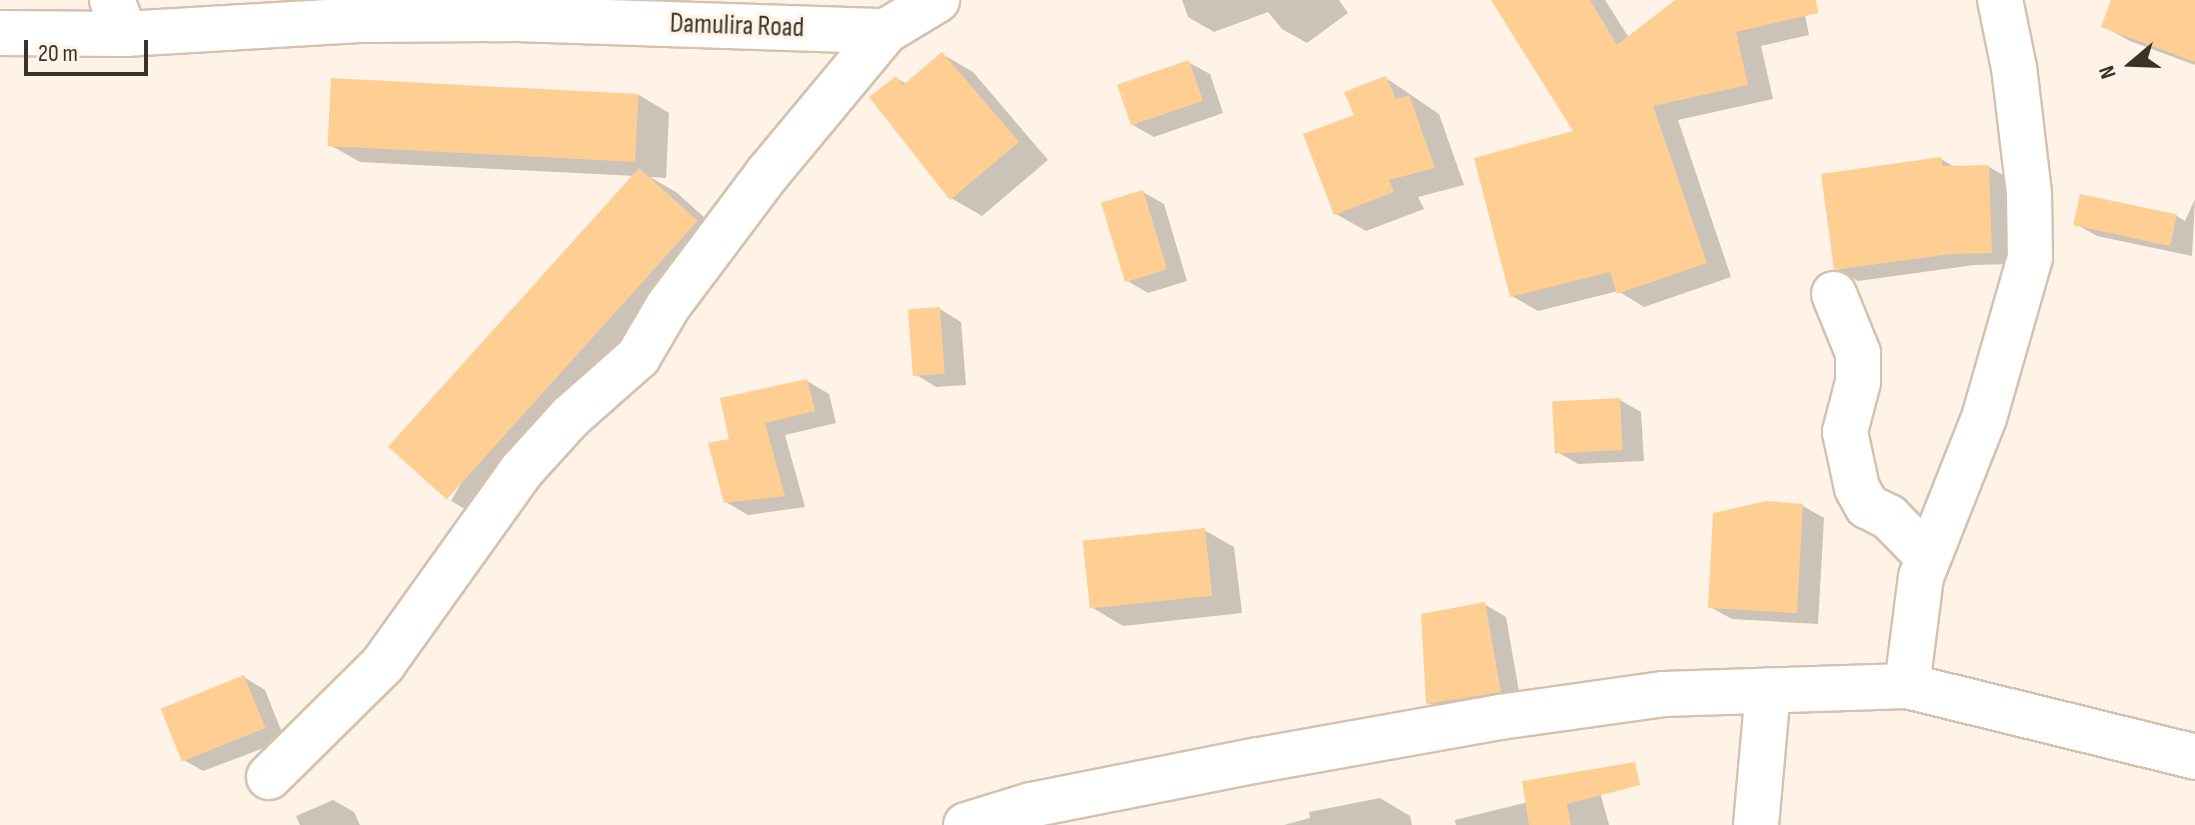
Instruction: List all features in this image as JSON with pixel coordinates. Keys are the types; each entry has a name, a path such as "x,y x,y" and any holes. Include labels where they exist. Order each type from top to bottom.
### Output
{"street":[{"path":"269,777 383,664 521,471 570,417 638,357 668,306 768,173 886,31 937,0"},
{"path":"1907,686 1921,577 1984,418 2030,258 2029,193 2014,68 2000,0"},
{"name":"Damulira Road","path":"0,33 119,17 420,10 517,19 886,31"},
{"path":"1834,294 1858,353 1858,382 1845,432 1857,488 1867,506 1889,517 1928,557"},
{"path":"966,825 1031,805 1500,717 1664,694 1907,686 2195,757"},
{"path":"1756,825 1768,691"}],"building":[{"path":"1491,0 1590,0 1617,45 1675,0 1816,0 1818,13 1736,32 1748,85 1653,106 1707,263 1617,294 1610,272 1510,297 1474,158 1573,131"},
{"path":"2111,0 2195,0 2195,62 2101,27"},
{"path":"942,52 1019,142 950,200 869,97 896,76 903,85"},
{"path":"1189,60 1203,101 1131,125 1117,85"},
{"path":"1386,76 1396,99 1409,95 1435,168 1389,180 1394,192 1334,215 1303,134 1354,115 1344,92"},
{"path":"331,78 639,94 635,162 327,146"},
{"path":"1941,157 1943,166 1989,165 1992,253 1951,254 1834,270 1821,174"},
{"path":"639,168 698,221 447,500 388,447"},
{"path":"1143,190 1167,269 1125,282 1101,203"},
{"path":"2080,194 2177,215 2170,246 2073,225"},
{"path":"940,307 945,374 913,376 908,309"},
{"path":"807,379 815,411 765,423 785,496 724,503 708,443 729,439 720,398"},
{"path":"1620,398 1623,450 1555,453 1552,402"},
{"path":"1767,501 1803,504 1797,613 1708,608 1713,513"},
{"path":"1205,528 1212,596 1090,608 1083,541"},
{"path":"1485,602 1501,692 1426,704 1421,614"},
{"path":"244,675 265,728 182,762 161,709"},
{"path":"1635,762 1640,785 1567,804 1571,825 1529,825 1522,781"}]}
